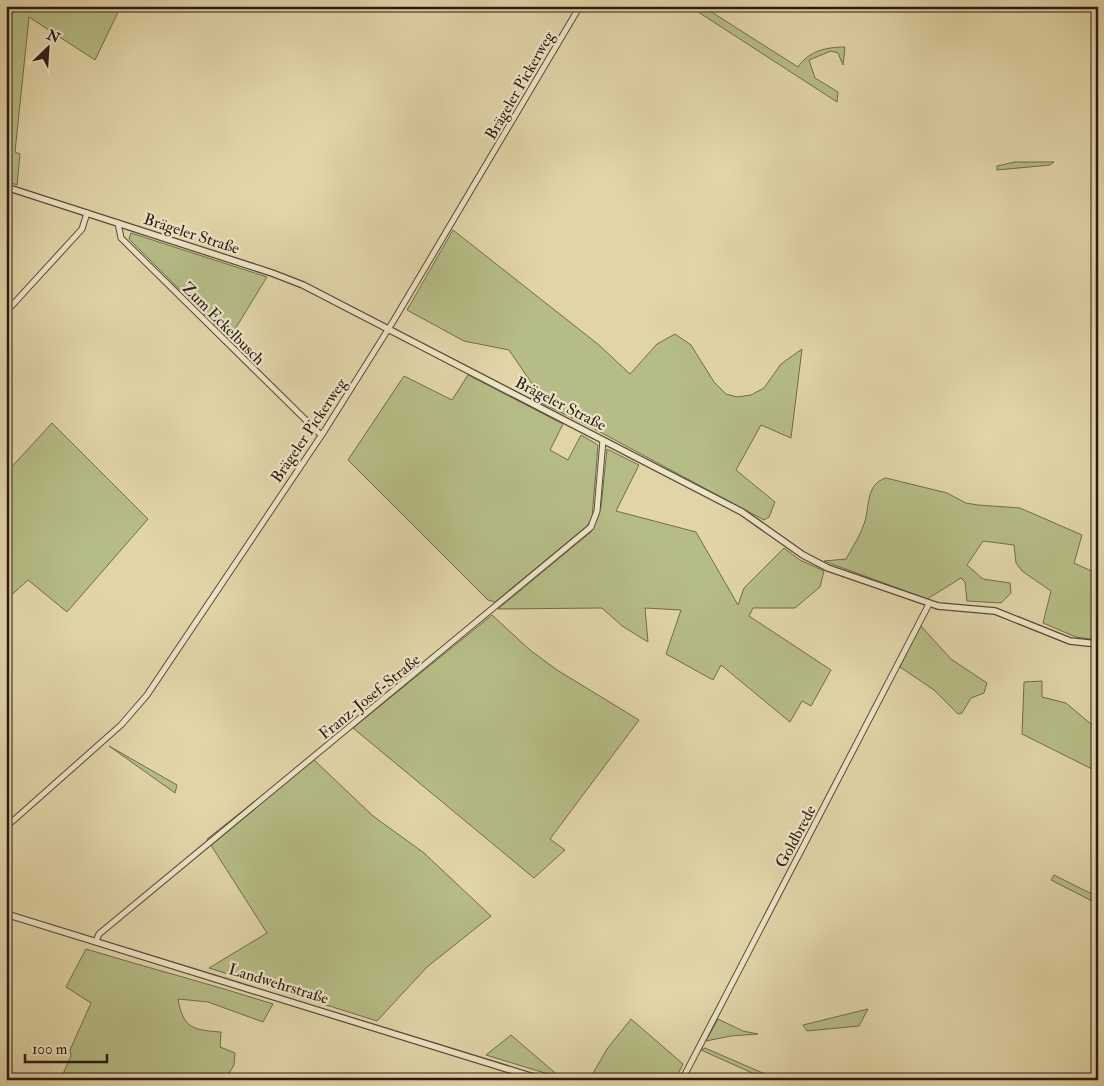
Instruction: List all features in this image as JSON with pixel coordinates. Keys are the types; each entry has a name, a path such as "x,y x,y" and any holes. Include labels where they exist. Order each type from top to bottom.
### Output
{"street":[{"name":"Brägeler Pickerweg","path":"6,827 133,714 207,608 321,436 389,329 580,6"},
{"name":"Brägeler Straße","path":"6,187 287,278 742,512 816,562 929,604 947,608 995,611 1070,640 1098,644"},
{"path":"6,312 82,229 87,213"},
{"name":"Zum Eckelbusch","path":"118,223 121,238 321,436"},
{"name":"Franz-Josef-Straße","path":"96,941 99,934 591,527 598,511 603,440"},
{"name":"Goldbrede","path":"682,1080 929,604"},
{"name":"Landwehrstraße","path":"6,914 543,1080"},
{"path":"6,1073 15,1080"}],"green space":[{"path":"6,6 121,6 95,60 29,17 15,152 20,154 17,185 6,181"},
{"path":"689,6 702,6 798,67 807,57 818,51 845,47 843,65 838,53 831,51 809,60 815,78 838,92 837,102"},
{"path":"1015,162 1054,162 1050,165 997,170 997,166"},
{"path":"453,230 599,345 630,374 657,344 675,334 691,345 714,382 726,394 737,397 751,395 764,388 781,364 802,349 791,438 761,425 736,470 775,502 769,517 764,520 587,425 531,398 535,388 509,350 464,341 407,310"},
{"path":"131,233 267,277 229,339 129,239"},
{"path":"468,375 563,424 550,450 568,460 581,435 598,445 592,518 587,526 495,602 488,600 348,460 404,376 452,400"},
{"path":"52,423 148,519 67,612 28,580 6,600 6,473"},
{"path":"607,449 639,465 616,511 696,532 738,605 744,588 784,548 800,560 824,571 820,587 795,608 753,608 749,616 831,670 811,706 802,701 790,722 721,665 713,680 666,654 681,610 645,608 648,642 622,626 602,608 498,609 591,532 601,507"},
{"path":"886,478 947,493 966,503 1020,508 1082,535 1074,563 1098,574 1098,640 1076,637 1043,623 1051,591 1022,571 1016,563 1014,545 983,541 967,565 983,579 1010,583 1011,593 1001,603 967,601 965,582 961,578 927,599 824,561 846,559 866,518 871,491 879,481"},
{"path":"492,615 530,650 557,670 639,720 550,839 565,850 534,878 353,728"},
{"path":"920,625 951,659 987,683 984,693 971,698 962,713 958,714 934,690 900,667"},
{"path":"1042,681 1042,697 1066,703 1098,730 1098,772 1022,734 1024,682"},
{"path":"109,746 177,785 175,793"},
{"path":"311,757 373,816 424,853 491,916 427,967 377,1021 209,968 267,933 207,839"},
{"path":"1054,875 1098,897 1098,904 1051,880"},
{"path":"86,949 273,1004 263,1022 208,1002 178,999 183,1017 191,1026 197,1029 221,1032 220,1047 235,1053 234,1065 225,1080 68,1080 62,1076 71,1056 70,1050 91,1003 66,987"},
{"path":"868,1009 859,1026 807,1031 803,1025"},
{"path":"631,1019 683,1064 675,1080 589,1080 607,1049"},
{"path":"718,1019 743,1031 758,1034 731,1036 706,1041"},
{"path":"511,1035 561,1078 486,1055"},
{"path":"705,1048 779,1080 768,1080 701,1050"}]}
